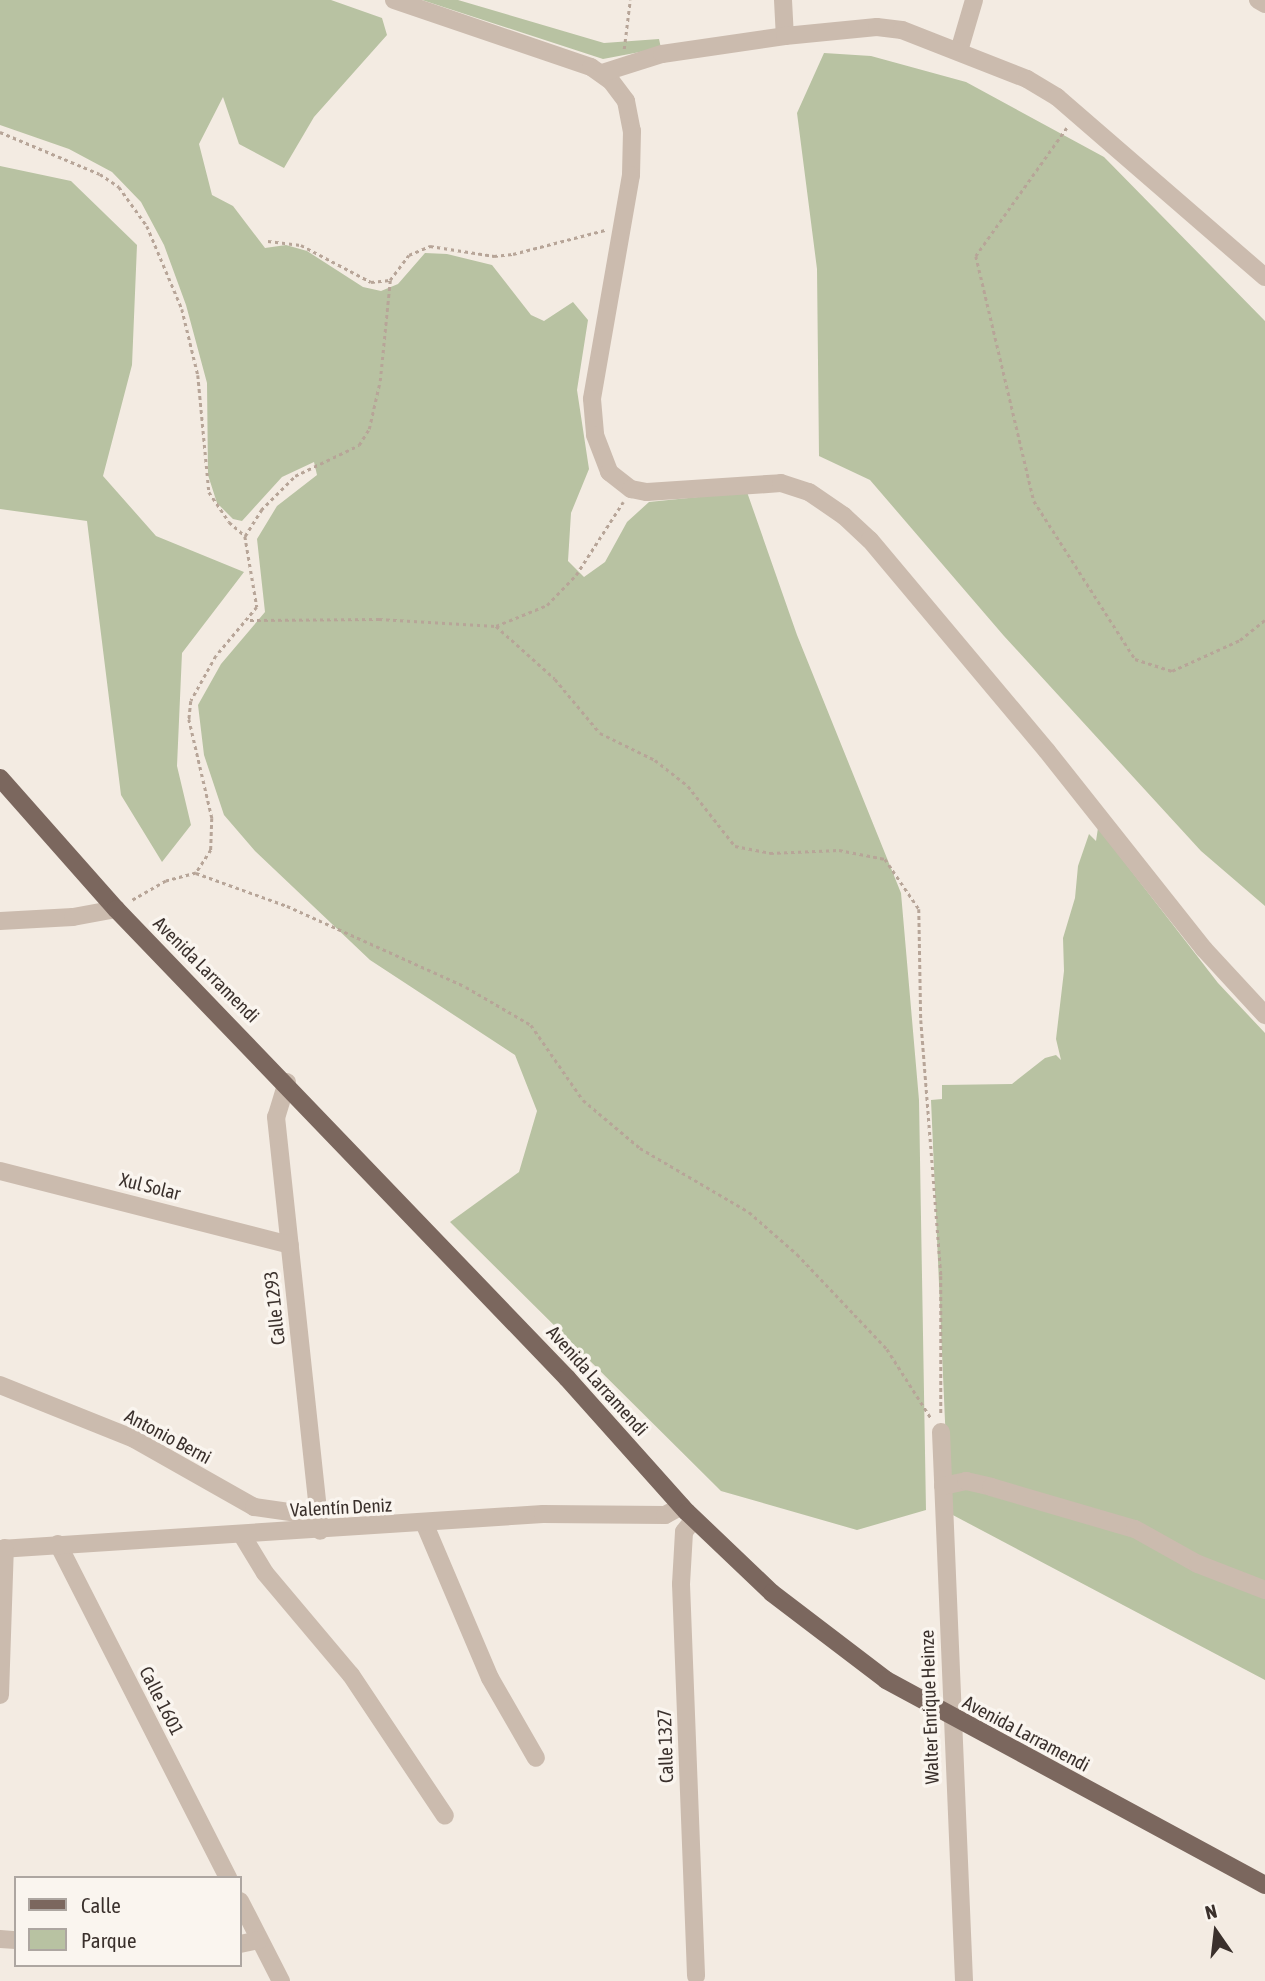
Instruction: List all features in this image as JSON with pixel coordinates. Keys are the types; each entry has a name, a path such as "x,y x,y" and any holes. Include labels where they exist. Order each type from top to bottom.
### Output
{"main road":[{"name":"Avenida Larramendi","path":"0,778 116,909 287,1082 567,1378 688,1513 819,1633 950,1718 1265,1885"}],"street":[{"path":"394,0 602,73 619,90 630,115 631,175 597,361 593,419 603,462 609,472 631,489 663,492 781,483 810,492 844,516 870,540 1056,761 1204,949 1265,1015"},
{"path":"783,0 785,36"},
{"path":"959,51 974,0"},
{"path":"1258,0 1265,4"},
{"path":"602,73 662,54 785,36 890,28 959,51 1034,83 1077,114 1265,278"},
{"path":"0,921 73,917 116,909"},
{"name":"Calle 1293","path":"287,1082 276,1117 319,1523"},
{"name":"Xul Solar","path":"0,1171 290,1245"},
{"name":"Antonio Berni","path":"0,1385 134,1439 254,1507 319,1523"},
{"name":"Walter Enrique Heinze","path":"941,1432 950,1718 964,1981"},
{"path":"943,1486 966,1481 991,1486 1135,1529 1198,1564 1265,1590"},
{"name":"Valentín Deniz","path":"2,1548 242,1535 319,1523 425,1525 543,1514 688,1513"},
{"name":"Calle 1327","path":"688,1513 684,1532 681,1584 696,1976"},
{"path":"425,1525 490,1678 536,1758"},
{"path":"242,1535 265,1573 351,1675 445,1816"},
{"name":"Calle 1601","path":"58,1544 227,1876"},
{"path":"0,1695 2,1548"},
{"path":"242,1905 281,1981"},
{"path":"242,1944 260,1940"}],"path":[{"path":"620,66 630,0"},
{"path":"1077,114 976,256 1034,501 1135,659 1172,671 1240,640 1265,620"},
{"path":"0,132 100,174 119,187 147,226 178,298 191,349 202,402 209,492 216,506 245,536 257,607 250,620 215,656 191,701 190,719 212,818 211,850 196,873"},
{"path":"245,536 261,510 295,476 350,450 369,429 380,381 390,280 417,249 446,246 495,256 513,254 623,224"},
{"path":"268,241 300,245 371,282 390,280"},
{"path":"250,620 379,619 496,626 547,605 576,575 631,489"},
{"path":"496,626 555,679 600,733 655,761 688,786 735,846 770,853 839,850 885,859 919,909 922,1020 941,1276 941,1432"},
{"path":"116,909 166,881 196,873 299,911 466,987 531,1025 583,1100 640,1148 749,1212 797,1254 887,1349 941,1432"}],"green space":[{"path":"0,0 331,0 382,18 387,35 314,117 284,168 239,144 223,97 199,144 212,195 233,206 265,248 286,245 307,251 363,287 381,291 398,284 425,253 447,254 492,265 531,315 544,321 573,302 588,320 577,390 589,469 571,513 568,561 584,577 605,562 627,522 649,502 747,492 797,635 901,893 919,1100 926,1510 857,1530 721,1491 450,1222 519,1172 537,1111 515,1055 370,960 255,851 224,815 204,755 198,705 221,664 265,612 257,539 277,506 317,475 314,462 282,477 242,521 233,519 217,503 208,475 207,383 186,305 164,245 141,202 112,172 69,149 0,125"},
{"path":"422,0 458,0 604,43 659,39 661,48 603,59"},
{"path":"824,53 871,56 966,82 1104,157 1265,321 1265,906 1201,851 1004,636 870,480 819,456 817,269 797,113"},
{"path":"0,166 71,181 137,245 132,365 103,476 156,536 244,572 182,653 177,766 191,825 162,862 121,795 87,521 0,509"},
{"path":"1098,828 1218,983 1265,1033 1265,1680 949,1513 931,1100 942,1099 942,1085 1012,1084 1045,1058 1056,1055 1061,1060 1056,1039 1064,971 1063,938 1075,898 1078,866 1089,834 1096,841"}]}
